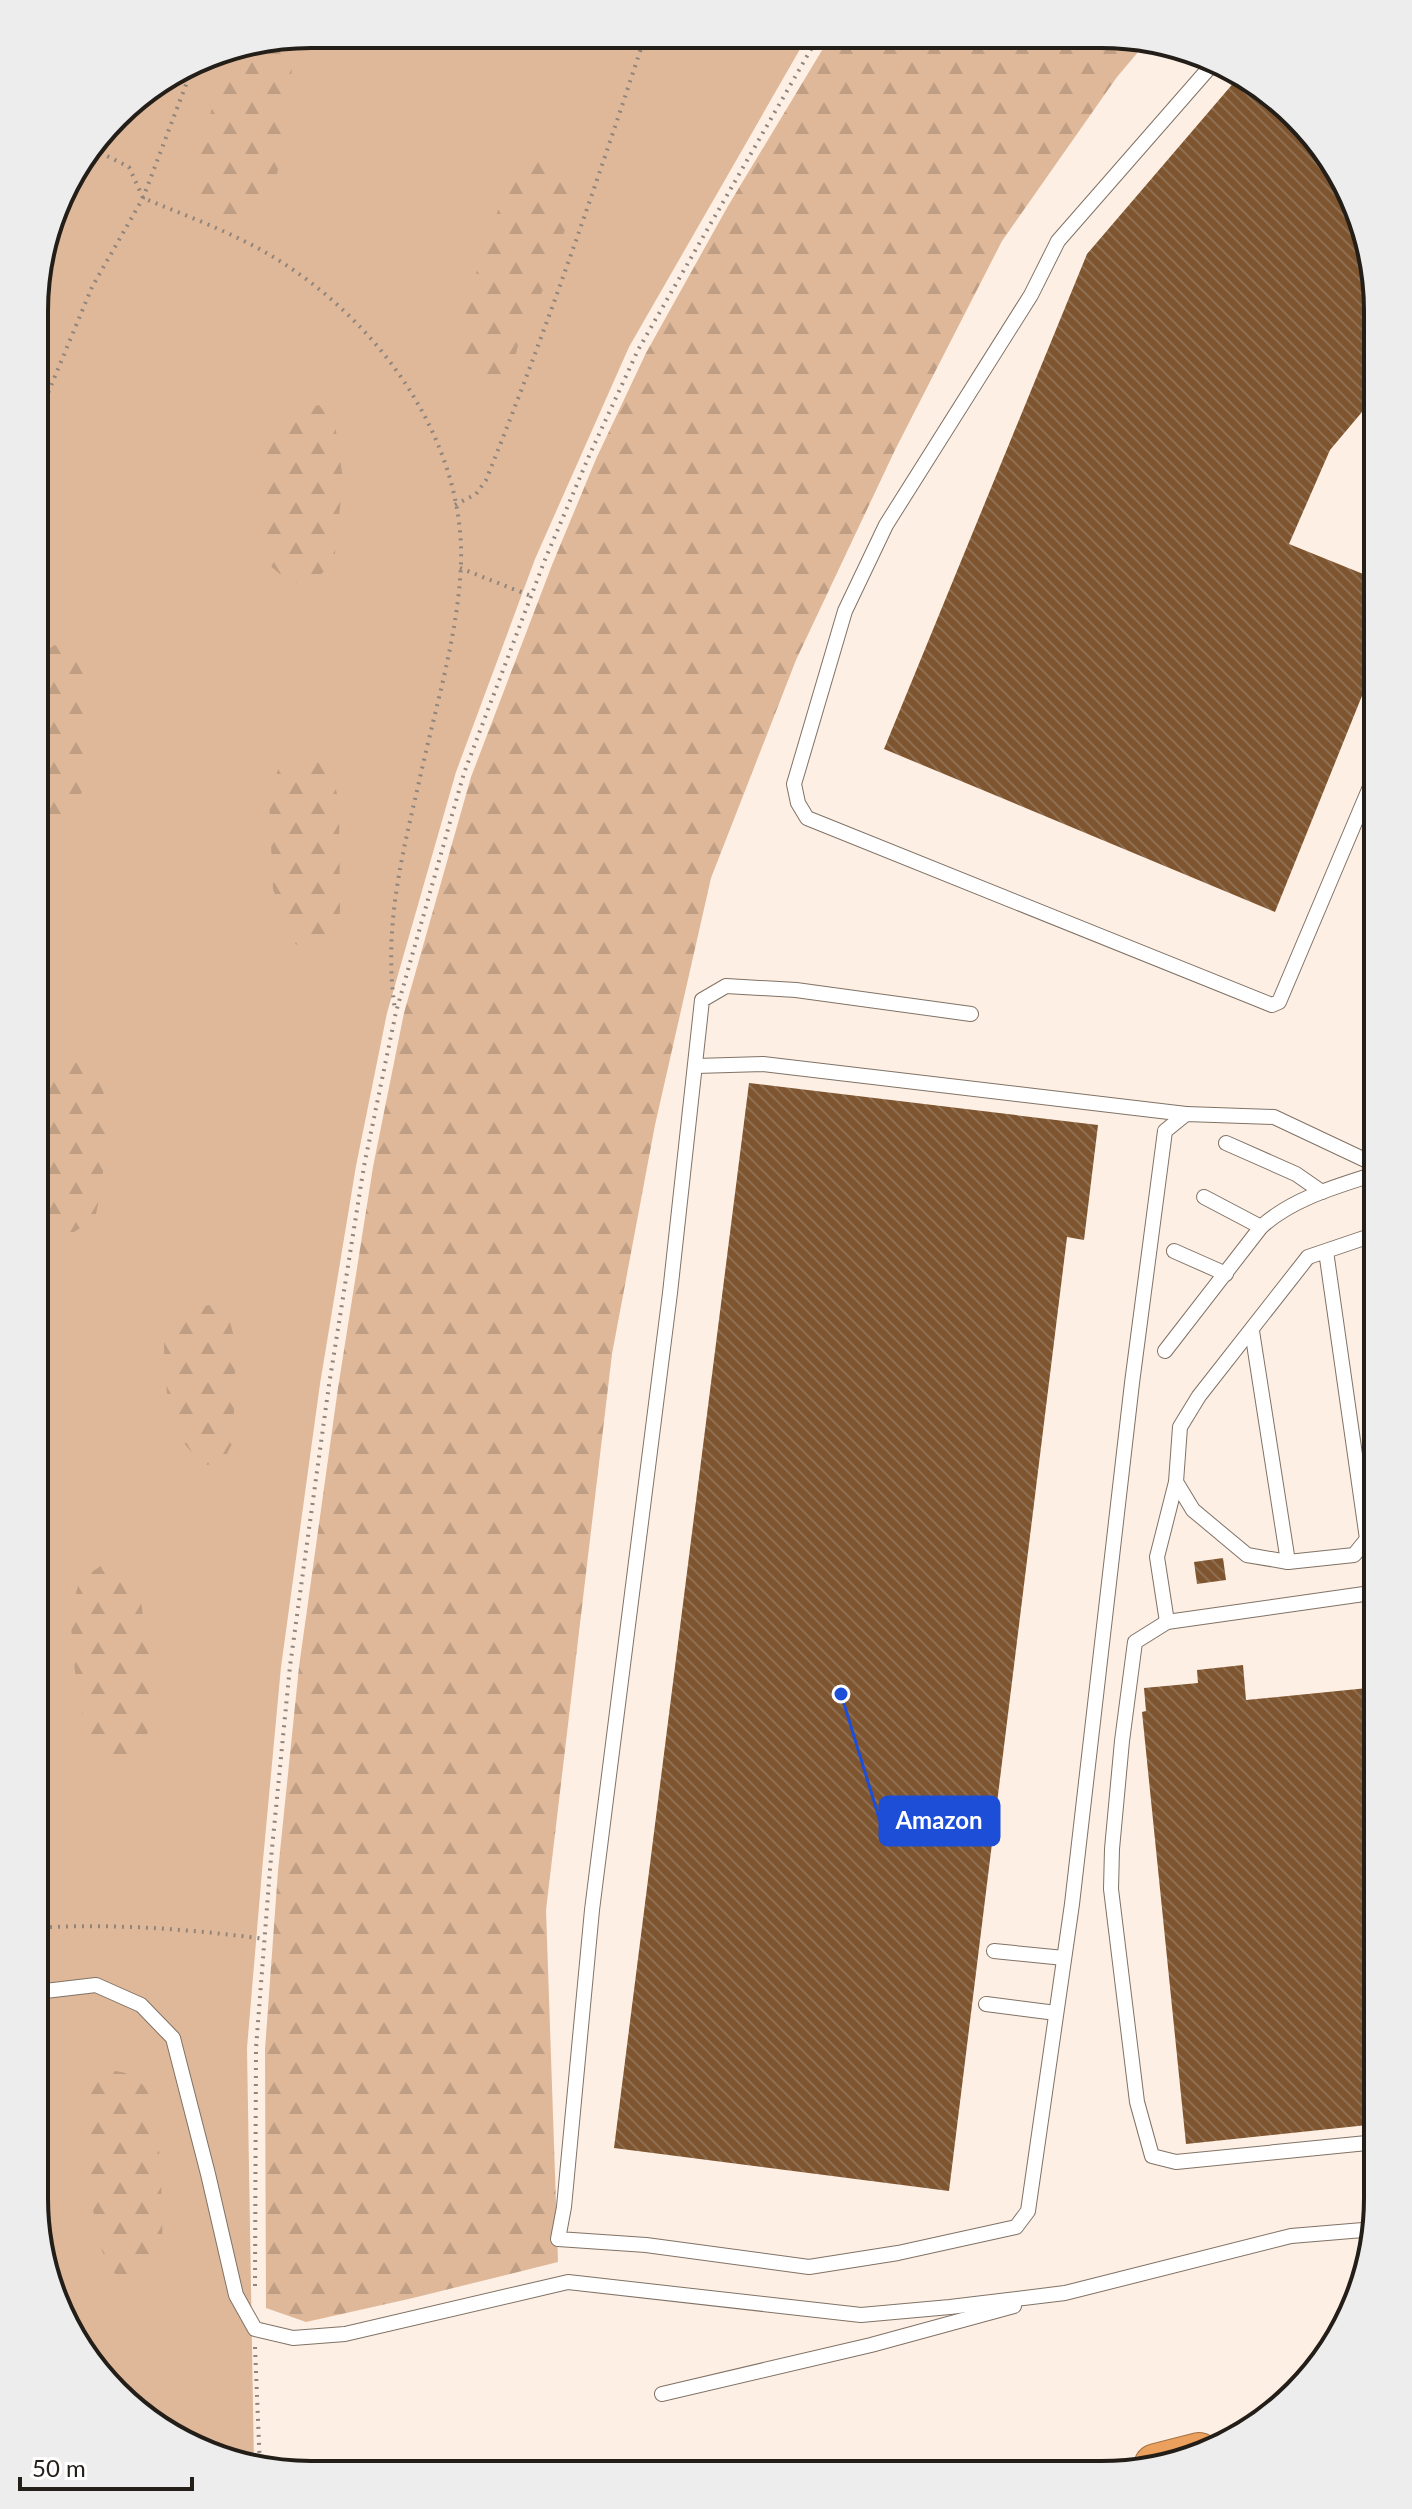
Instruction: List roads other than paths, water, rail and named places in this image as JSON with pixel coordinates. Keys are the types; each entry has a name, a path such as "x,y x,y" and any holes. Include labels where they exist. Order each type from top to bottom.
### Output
{"lane":[{"path":"1207,71 1058,241 1031,295 886,525 845,611 794,784 798,803 807,818 1272,1005 1279,1002 1364,802"},
{"path":"971,1014 796,990 726,986 702,1000 670,1293 592,1910 564,2207 558,2239 646,2245 809,2267 898,2253 1016,2227 1028,2211 1064,1958 1165,1131 1186,1114"},
{"path":"696,1066 763,1064 1186,1114 1274,1117 1364,1159"},
{"path":"1226,1143 1296,1174 1322,1192"},
{"path":"1165,1351 1261,1227 1274,1216 1322,1192 1364,1178"},
{"path":"1204,1197 1261,1227"},
{"path":"1167,1622 1157,1557 1176,1482 1180,1427 1199,1396 1308,1257 1364,1238"},
{"path":"1174,1251 1226,1274"},
{"path":"1326,1251 1363,1513"},
{"path":"1252,1331 1288,1562"},
{"path":"1176,1482 1193,1510 1247,1555 1288,1562 1354,1555 1363,1543"},
{"path":"1363,1594 1167,1622 1135,1642 1122,1741 1111,1889 1137,2102 1152,2156 1176,2162 1363,2143"},
{"path":"994,1951 1064,1958"},
{"path":"48,1991 96,1985 141,2005 173,2038 236,2295 255,2329 293,2338 345,2334 568,2282 861,2315 1065,2293"},
{"path":"986,2004 1056,2013"},
{"path":"662,2394 871,2345 1291,2236 1361,2230"}],"place":[{"name":"Amazon","path":"841,1694"}]}
